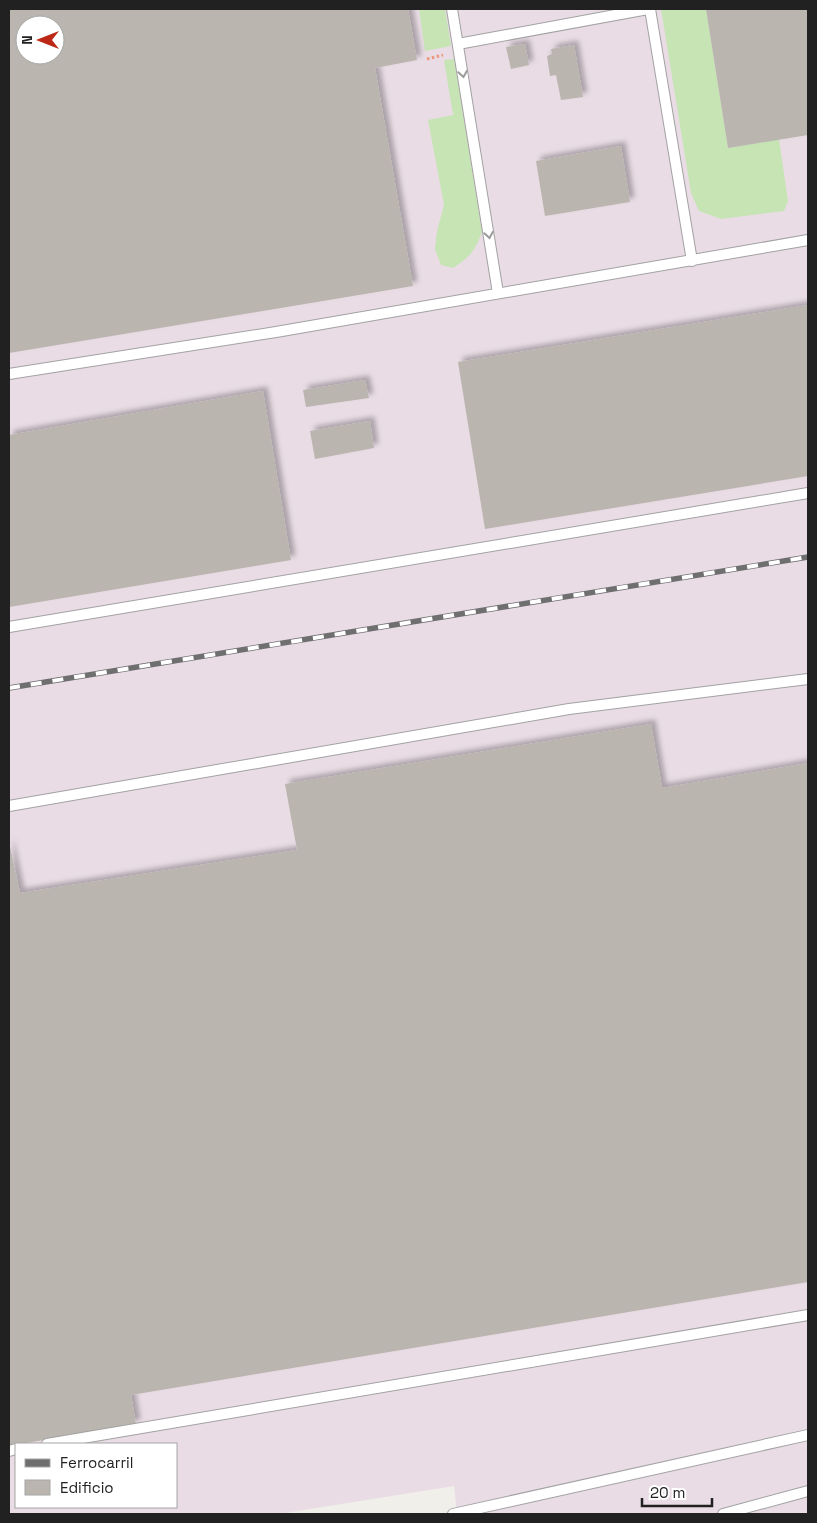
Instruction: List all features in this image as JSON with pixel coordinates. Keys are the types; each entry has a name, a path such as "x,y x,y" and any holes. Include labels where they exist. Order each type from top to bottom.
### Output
{"lane":[{"path":"452,9 455,48 498,293"},
{"path":"455,48 649,9 692,261"},
{"path":"9,374 276,332 808,240"},
{"path":"9,627 808,493"},
{"path":"9,806 569,710 808,679"},
{"path":"53,1443 808,1315"},
{"path":"453,1514 808,1435"},
{"path":"723,1514 808,1491"}],"path":[{"path":"427,59 455,48"}],"shaded area":[{"path":"9,9 808,9 808,1514 457,1514 454,1486 279,1514 9,1514"}],"green space":[{"path":"419,9 445,9 451,46 425,51"},
{"path":"661,9 706,9 728,148 779,139 788,201 784,211 721,219 699,211 691,193"},
{"path":"454,59 482,232 471,253 453,268 441,265 435,249 437,231 444,205 428,120 453,115 444,60"}],"building":[{"path":"9,9 408,9 417,60 375,68 413,286 9,353"},
{"path":"706,9 808,9 808,135 728,148"},
{"path":"525,44 529,65 511,69 506,47"},
{"path":"574,45 583,97 561,100 556,75 550,76 547,56 552,54 551,49"},
{"path":"621,146 630,202 545,216 536,161"},
{"path":"808,305 808,476 485,529 458,362"},
{"path":"365,380 369,398 306,407 303,390"},
{"path":"263,391 291,560 9,607 9,435"},
{"path":"370,421 374,448 315,459 310,431"},
{"path":"651,724 662,788 808,763 808,1282 131,1395 136,1424 26,1443 15,1443 15,1445 9,1446 9,842 20,893 297,850 285,784"}],"railway":[{"path":"9,688 808,557"}]}
